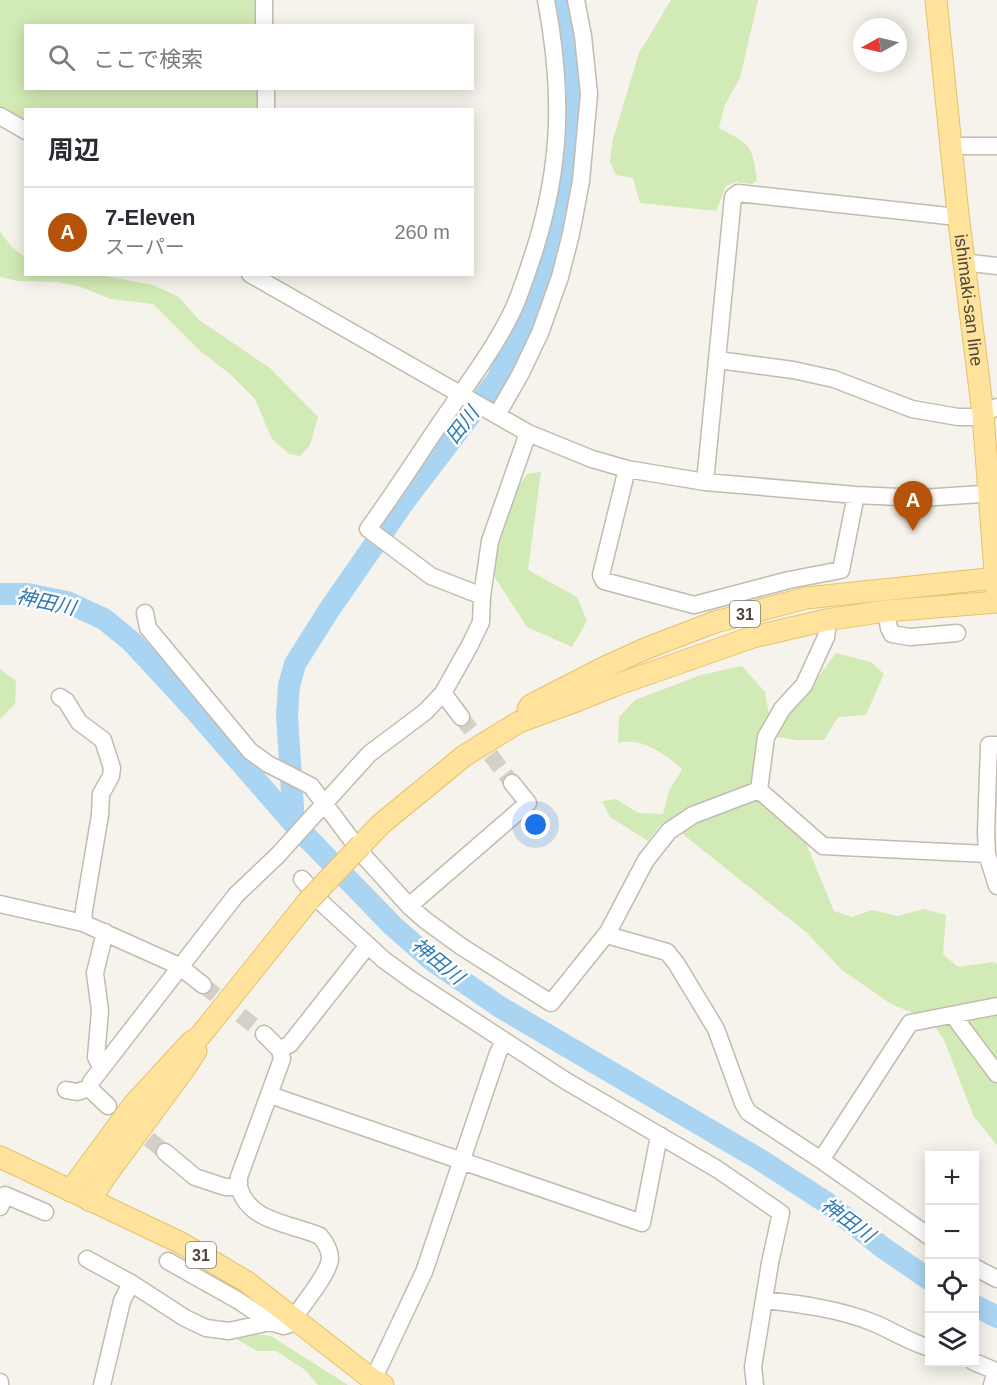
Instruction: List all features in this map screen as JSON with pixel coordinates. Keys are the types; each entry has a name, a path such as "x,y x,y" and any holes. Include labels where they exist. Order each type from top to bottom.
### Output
{"main road":[{"name":"ishimaki-san line","path":"936,0 963,262 990,411 997,589"},
{"name":"31","path":"70,1191 134,1104 191,1042 200,1036 309,900 381,824 456,763 519,722 753,637 826,620 886,611 997,589"},
{"name":"31","path":"519,722 531,705 605,667 715,622 806,598 997,589"},
{"name":"31","path":"90,1200 185,1068 197,1049 200,1036"},
{"name":"31","path":"0,1157 181,1243 248,1282 378,1382"}],"street":[{"path":"264,0 264,24"},
{"path":"482,596 431,576 375,534 406,476 465,397 513,310 546,214 553,179 558,118 558,79 546,0"},
{"path":"494,413 516,382 540,333 560,277 571,234 581,181 589,94 583,36 576,0"},
{"path":"266,90 266,108"},
{"path":"0,116 24,130"},
{"path":"951,146 997,146"},
{"path":"705,482 733,197 738,193 948,216 958,214"},
{"path":"963,262 997,266"},
{"path":"253,276 528,433 592,459 627,469 705,482 856,495 921,498 994,494"},
{"path":"718,360 793,370 834,379 912,409 958,417 990,411"},
{"path":"89,1088 102,1067 236,895 278,855 369,754 425,712 442,693 481,622 482,596 490,541 528,433"},
{"path":"627,469 602,575 604,581 694,605 789,580 841,570 856,495"},
{"path":"886,611 888,628 892,634 910,637 957,633"},
{"path":"145,613 148,628 250,751 279,771 311,786 363,855 409,906 462,947 551,1003 608,932 646,860 669,831 693,815 759,790"},
{"path":"759,790 766,736 782,709 804,685 826,637 826,620"},
{"path":"442,693 461,717"},
{"path":"60,697 66,701 79,722 103,740 112,768 111,776 101,794 100,815 83,923"},
{"path":"996,883 987,854 986,832 989,746 997,745"},
{"path":"409,906 528,803 512,783"},
{"path":"759,790 823,846 987,854"},
{"path":"302,879 323,904 384,960 412,981 566,1081 717,1169 781,1213 753,1367 755,1385"},
{"path":"0,904 83,923 179,966 203,985"},
{"path":"102,1067 96,1058 100,1011 95,973 105,932"},
{"path":"608,932 614,937 667,952 676,963 716,1029 748,1112 925,1233"},
{"path":"280,1050 290,1044 368,945"},
{"path":"821,1160 910,1023 958,1016 997,1006"},
{"path":"958,1016 958,1022 997,1074"},
{"path":"168,1261 239,1301 270,1322 284,1326 290,1324 327,1269 330,1258 327,1245 320,1236 254,1212 242,1196 239,1187 239,1178 282,1059 280,1050 264,1034"},
{"path":"378,1382 424,1272 498,1053 504,1042"},
{"path":"66,1090 77,1092 89,1088"},
{"path":"89,1088 108,1106"},
{"path":"270,1095 642,1223 658,1141 661,1136"},
{"path":"165,1152 195,1177 225,1187 239,1187"},
{"path":"0,1207 5,1195 45,1212"},
{"path":"87,1259 131,1283 185,1318 206,1328 229,1331 270,1322"},
{"path":"979,1269 997,1279"},
{"path":"102,1385 122,1301 131,1283"},
{"path":"764,1300 820,1307 873,1323 925,1346"},
{"path":"979,1364 996,1371 992,1385"}],"green space":[{"path":"0,0 257,0 258,24 24,24 24,90 259,90 260,108 24,108 24,122 0,109"},
{"path":"671,0 758,0 740,78 724,107 719,128 738,138 748,147 757,181 752,184 736,182 726,186 716,211 640,203 633,178 616,175 610,162 613,139 639,53"},
{"path":"0,232 12,247 24,256 24,276 104,276 153,285 179,297 199,320 270,368 318,417 310,445 300,456 289,454 272,439 255,399 231,375 199,350 153,304 111,299 78,286 57,282 18,281 0,277"},
{"path":"541,472 528,570 577,597 587,621 572,647 527,627 492,573 511,498 527,474"},
{"path":"836,653 871,662 884,674 866,715 838,717 824,740 797,740 764,735 756,782 800,829 834,911 852,917 872,910 897,916 924,909 946,915 943,954 958,967 993,962 997,964 997,1145 974,1117 944,1040 935,1027 934,1012 913,1013 891,1004 842,970 807,933 680,832 660,825 648,841 610,817 602,801 616,799 638,813 663,814 669,791 682,769 660,752 644,744 618,743 619,717 635,700 701,675 742,666 765,692 769,715 780,721 812,686"},
{"path":"0,669 16,681 15,704 0,719"},
{"path":"245,1333 271,1336 348,1385 318,1385 305,1370 276,1351 258,1351 236,1339"}],"waterway":[{"name":"田川","path":"294,824 287,715 289,686 295,664 329,610 406,499 497,380 541,294 555,249 568,180 576,105 573,47 565,0"},
{"name":"神田川","path":"0,594 27,594 67,602 104,619 132,642 294,824 393,926 433,961 500,1007 759,1159 827,1203 882,1247 925,1277"},
{"name":"神田川","path":"979,1308 997,1317"}],"tunnel":[{"path":"461,717 512,783"},
{"path":"203,985 264,1034"},
{"path":"130,1124 165,1152"}],"place":[{"name":"7-Eleven","path":"913,531"}]}
